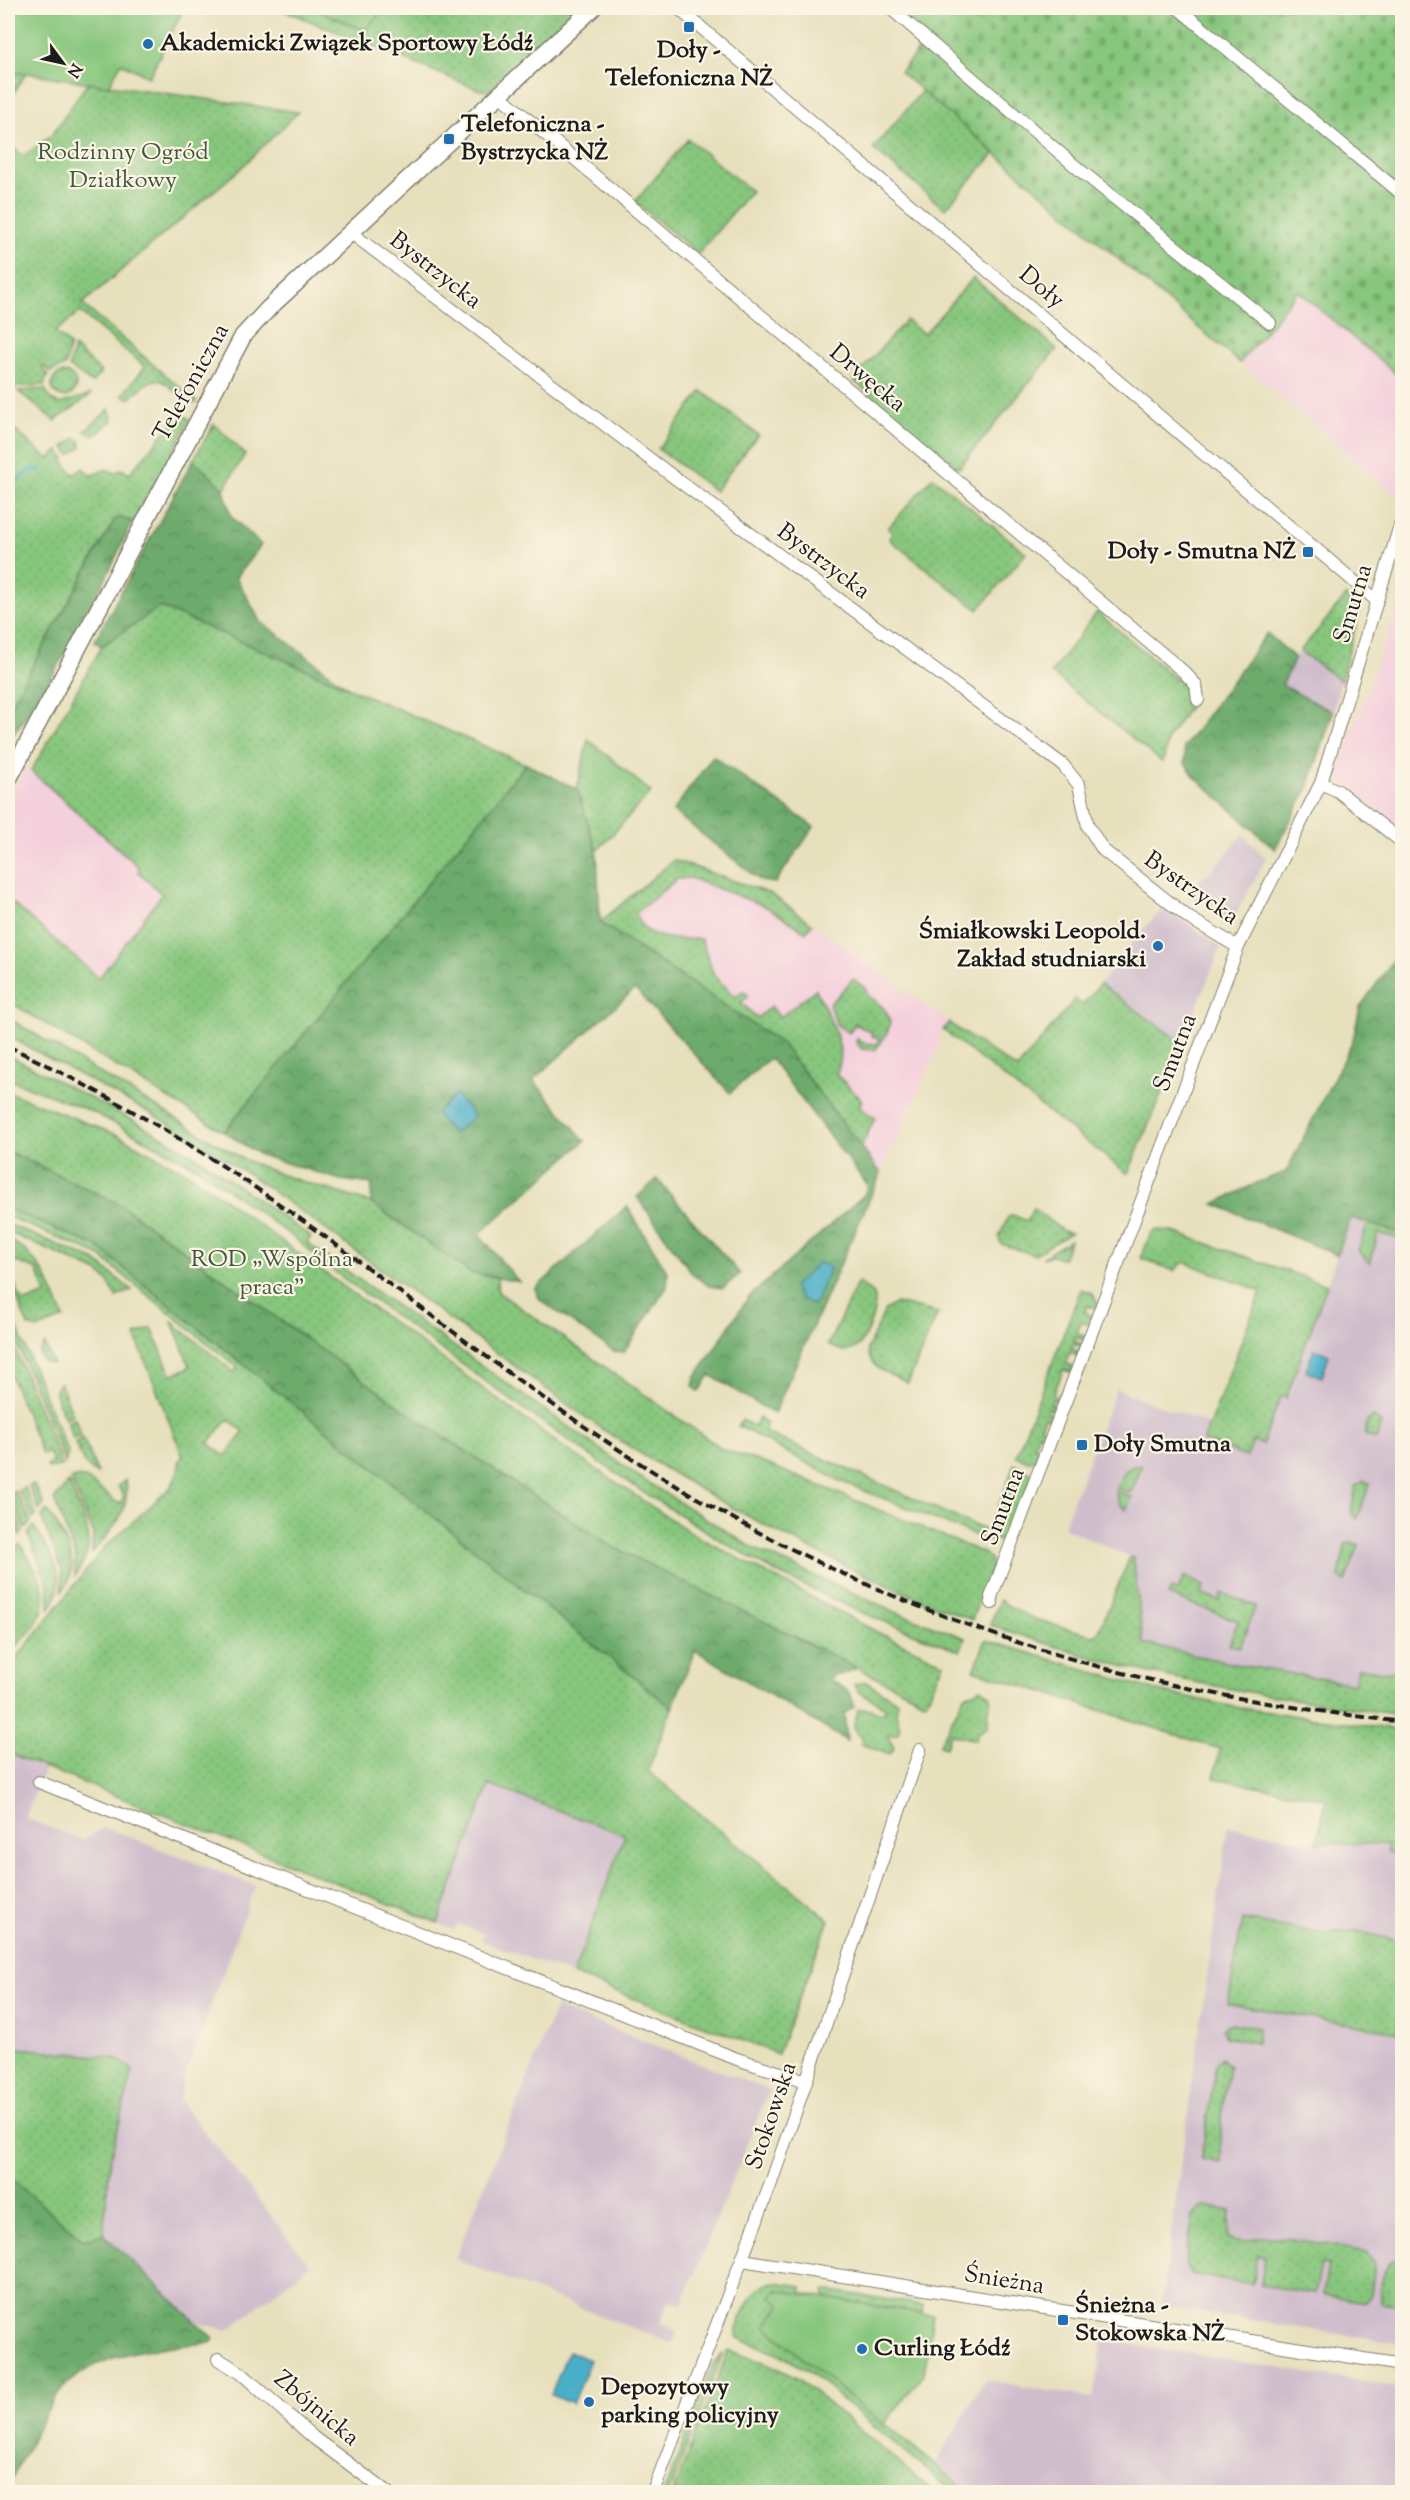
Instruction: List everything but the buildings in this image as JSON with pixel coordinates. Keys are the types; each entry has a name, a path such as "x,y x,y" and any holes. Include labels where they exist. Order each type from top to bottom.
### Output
{"street":[{"name":"Telefoniczna","path":"8,780 234,350 256,320 592,8"},
{"name":"Doły","path":"678,8 1376,600"},
{"path":"890,8 1090,178 1270,323"},
{"path":"1179,8 1402,194"},
{"name":"Drwęcka","path":"499,95 1184,672 1196,685 1198,700"},
{"name":"Bystrzycka","path":"350,232 515,358 1064,765 1079,785 1088,826 1103,850 1189,918 1238,947"},
{"name":"Smutna","path":"992,1603 991,1597 1238,947 1321,783 1402,519"},
{"path":"1321,783 1338,791 1402,842"},
{"name":"Stokowska","path":"653,2493 742,2260 920,1750"},
{"path":"39,1782 727,2055 806,2081"},
{"name":"Śnieżna","path":"742,2260 1402,2365"},
{"name":"Zbójnicka","path":"218,2359 241,2373 314,2438 387,2493"}],"shaded area":[{"path":"1298,291 1402,379 1402,491 1399,498 1240,363"},
{"path":"1402,596 1402,830 1341,781 1338,770"},
{"path":"1300,651 1341,681 1333,712 1281,685"},
{"path":"26,767 139,867 139,872 162,893 99,978 8,899 8,801"},
{"path":"1243,835 1266,858 1232,922 1186,892 1215,867"},
{"path":"674,860 771,894 949,1022 938,1038 940,1044 881,1173 782,1044 600,922"},
{"path":"1164,907 1221,947 1182,1043 1100,984"},
{"path":"1355,1205 1402,1222 1402,1689 1292,1678 1197,1660 1098,1633 1130,1557 1063,1527 1116,1389 1262,1444 1281,1396 1286,1398"},
{"path":"8,1754 45,1768 25,1818 83,1840 104,1827 255,1886 181,2086 179,2100 310,2265 228,2330 198,2323 103,2234 110,2159 132,2070 115,2058 8,2047"},
{"path":"488,1785 625,1835 573,1975 482,1941 484,1934 457,1924 454,1930 438,1923"},
{"path":"1228,1826 1317,1843 1386,1844 1387,1853 1402,1855 1402,2344 1161,2306"},
{"path":"556,2007 769,2090 682,2304 669,2301 660,2323 678,2331 673,2344 455,2259"},
{"path":"1103,2340 1402,2388 1402,2492 968,2492 935,2465 984,2380 1093,2398"}],"green space":[{"path":"14,8 184,8 149,77 121,63 109,86 26,73 8,73 8,27"},
{"path":"278,8 312,8 365,30 385,8 579,8 489,91 480,90"},
{"name":"Akademicki Związek Sportowy Łódź","path":"312,8 385,8 365,30"},
{"path":"883,8 1402,8 1402,305 1394,316 1402,322 1402,379 1298,291 1240,363 900,72 924,43"},
{"path":"8,71 26,73 8,102"},
{"name":"Rodzinny Ogród Działkowy","path":"88,82 298,112 239,170 82,304 197,402 194,404 157,380 141,388 130,399 122,395 145,367 80,312 55,332 70,345 65,366 50,372 44,366 42,368 48,374 44,385 13,387 8,382 8,143 23,156 52,135"},
{"path":"922,91 995,153 945,209 873,149"},
{"path":"688,139 751,191 698,254 635,202"},
{"path":"973,278 1057,349 959,468 853,380 906,320 924,334"},
{"path":"74,347 101,372 92,383 69,367"},
{"path":"64,373 72,377 76,385 72,393 64,397 56,393 52,385 56,377"},
{"path":"45,389 51,400 60,404 92,394 55,421 18,391"},
{"path":"702,391 758,435 715,491 658,449"},
{"path":"109,409 113,420 94,436 85,431"},
{"path":"177,412 190,419 137,524 129,520 115,519 8,710 8,424 48,459 59,451 65,459 63,461 74,475 83,468 91,476 106,469 115,473 122,469 129,474 178,417"},
{"path":"214,424 245,454 224,489 193,460"},
{"path":"76,438 80,441 81,447 70,455 64,447"},
{"path":"193,460 224,489 231,516 261,545 236,577 260,621 349,688 160,607 102,646 94,642"},
{"path":"933,477 1026,553 978,610 889,539 892,533 888,528"},
{"path":"120,517 132,522 105,579 60,663 8,742 8,710 115,519"},
{"path":"1346,596 1360,609 1341,681 1300,651"},
{"path":"160,607 526,764 224,1132 8,1001 8,899 99,978 162,894 138,872 139,867 31,771 102,646"},
{"path":"1097,612 1187,688 1189,707 1168,738 1163,763 1051,673"},
{"path":"1267,633 1295,658 1282,685 1333,712 1307,790 1275,849 1195,777 1185,763 1184,747"},
{"path":"588,739 651,792 597,851 577,789"},
{"path":"713,756 814,827 775,883 761,881 673,811"},
{"path":"526,764 577,789 597,851 600,922 782,1044 881,1173 774,1414 710,1375 699,1392 693,1386 695,1378 748,1298 864,1195 868,1186 770,1058 730,1093 635,989 533,1080 585,1141 479,1234 519,1282 471,1273 371,1203 372,1184 341,1180 260,1155 224,1132"},
{"path":"674,860 771,894 812,924 806,932 765,906 690,878 677,879 636,913 645,929 653,934 672,939 701,939 714,975 735,997 742,991 746,992 748,997 741,1002 757,1018 771,1006 780,1017 816,989 838,1042 840,1064 836,1074 862,1100 859,1107 875,1118 861,1147 782,1044 600,922"},
{"path":"1402,948 1402,1234 1351,1218 1337,1255 1214,1204 1261,1181 1286,1172 1353,1040 1360,1007"},
{"path":"853,979 865,988 867,994 887,1013 889,1019 890,1025 887,1033 875,1050 862,1049 856,1043 857,1039 863,1043 876,1044 879,1039 855,1024 849,1033 837,1025 829,1005"},
{"path":"1100,984 1182,1043 1128,1174 943,1030 949,1023 1017,1069 1075,999 1083,1005"},
{"path":"8,1018 243,1159 282,1175 371,1203 471,1273 497,1277 498,1292 724,1450 764,1463 984,1553 991,1560 991,1568 972,1620 874,1579 780,1534 644,1456 599,1427 250,1175 161,1119 8,1036"},
{"path":"8,1055 140,1124 200,1159 311,1237 307,1243 647,1482 753,1548 898,1613 965,1638 960,1651 860,1612 775,1572 643,1492 526,1411 332,1270 293,1237 198,1168 93,1112 8,1079"},
{"name":"ROD „Wspólna praca”","path":"8,1092 117,1135 191,1175 559,1444 693,1534 877,1632 944,1663 926,1702 611,1546 427,1426 119,1204 8,1151"},
{"path":"8,1151 119,1204 427,1426 611,1546 858,1668 840,1675 833,1675 830,1681 846,1690 852,1697 854,1707 844,1714 847,1741 695,1650 672,1708 96,1246 8,1209"},
{"path":"657,1179 740,1274 723,1288 709,1286 693,1275 637,1197"},
{"path":"627,1206 668,1273 667,1287 624,1352 615,1352 540,1300 535,1289"},
{"path":"1033,1208 1063,1231 1071,1233 1034,1255 1001,1244 999,1237 1008,1217 1013,1215 1027,1221"},
{"path":"8,1209 96,1246 672,1708 648,1771 829,1920 778,2054 573,1975 625,1835 489,1785 438,1923 8,1753 8,1669 103,1549 170,1488 177,1476 180,1459 183,1457 135,1335 152,1328 171,1375 190,1367 172,1322 234,1372 238,1368 97,1254 8,1217","holes":["228,1419 244,1432 225,1456 209,1443"]},
{"path":"1368,1223 1402,1234 1400,1248 1402,1267 1397,1259 1400,1239 1378,1233 1370,1264 1358,1250"},
{"path":"8,1224 94,1260 132,1290 116,1297 107,1280 98,1272 8,1232"},
{"path":"1157,1230 1171,1231 1327,1285 1286,1398 1281,1396 1262,1445 1253,1441 1247,1457 1203,1441 1261,1291 1184,1262 1174,1271 1141,1258 1151,1233"},
{"path":"8,1239 29,1254 37,1263 49,1283 64,1318 37,1329 28,1326 10,1281 13,1280 23,1303 46,1294 37,1270 12,1260 8,1249"},
{"path":"1070,1240 1063,1259 1053,1255 1042,1258"},
{"path":"858,1282 874,1294 873,1314 868,1331 860,1344 853,1350 842,1350 828,1345"},
{"path":"1081,1289 1092,1293 1098,1303 1096,1308 1087,1306 1085,1313 1093,1316 1089,1324 1081,1322 1077,1333 1085,1336 1084,1340 1075,1337 1074,1341 1082,1344 1081,1347 1073,1344 1071,1348 1079,1352 1078,1356 1069,1353 1066,1363 1073,1367 1071,1372 1063,1370 1053,1396 1061,1399 1060,1403 1052,1400 1050,1403 1058,1407 1057,1411 1048,1408 1047,1412 1055,1415 1053,1420 1045,1417 1041,1428 1049,1432 1047,1436 1039,1433 1034,1446 1041,1450 1037,1460 1028,1461 1016,1456"},
{"path":"896,1303 938,1313 908,1383 876,1366 869,1355 868,1348 885,1310"},
{"path":"8,1311 12,1315 68,1453 65,1463 8,1320"},
{"path":"10,1336 62,1465 51,1469 46,1466 53,1462 48,1452 42,1454 8,1369"},
{"path":"45,1344 53,1364 44,1362 39,1352"},
{"path":"60,1382 73,1415 65,1418 56,1395"},
{"path":"1374,1417 1381,1423 1376,1439 1365,1435 1367,1421"},
{"path":"759,1418 767,1423 764,1432 989,1532 1014,1464 1033,1474 1010,1535 1003,1540 989,1541 840,1481 738,1426 742,1420 754,1427"},
{"path":"75,1419 81,1435 73,1438 67,1422"},
{"path":"83,1438 97,1474 84,1463 75,1442"},
{"path":"1135,1465 1142,1465 1131,1493 1116,1488 1124,1472"},
{"path":"79,1477 87,1479 119,1504 124,1497 118,1486 126,1480 125,1503 118,1521 92,1553 93,1533 71,1479"},
{"path":"1364,1481 1370,1483 1357,1519 1351,1513 1356,1486"},
{"path":"69,1482 84,1518 88,1541 83,1564 75,1576 75,1554 54,1500"},
{"path":"34,1484 44,1505 39,1511 29,1486"},
{"path":"25,1487 36,1515 33,1518 19,1490"},
{"path":"16,1491 31,1522 25,1529 11,1493"},
{"path":"1115,1491 1132,1497 1126,1510 1119,1503"},
{"path":"8,1495 23,1532 20,1536 8,1509"},
{"path":"47,1510 65,1540 71,1560 71,1571 62,1592 62,1570 41,1517"},
{"path":"34,1526 52,1556 58,1577 58,1588 49,1609 48,1585 28,1534"},
{"path":"1350,1542 1359,1545 1345,1582 1339,1577 1345,1545"},
{"path":"20,1544 39,1576 44,1602 41,1614 34,1626 8,1653 8,1560"},
{"path":"1130,1557 1133,1558 1143,1643 1234,1664 1354,1684 1358,1668 1383,1672 1402,1670 1402,1715 1242,1691 1179,1679 1088,1656 990,1625 1000,1600 1021,1613 1045,1622 1093,1635 1098,1633"},
{"path":"1184,1576 1204,1586 1201,1594 1219,1601 1222,1593 1256,1606 1240,1647 1229,1645 1238,1621 1168,1595 1171,1589 1178,1591"},
{"path":"986,1640 1154,1690 1235,1707 1402,1731 1402,1855 1387,1853 1386,1844 1317,1843 1326,1799 1214,1778 1220,1749 974,1670"},
{"path":"866,1682 898,1702 896,1712 900,1728 897,1734 887,1735 894,1748 891,1753 887,1754 861,1744 862,1738 857,1734 854,1726 858,1709 871,1709 882,1713 887,1708 859,1692 854,1684"},
{"path":"981,1688 991,1696 987,1727 977,1734 976,1740 950,1734 946,1748 939,1746 964,1696"},
{"path":"1242,1920 1315,1932 1360,1932 1402,1941 1402,2007 1397,2032 1228,2004"},
{"path":"1231,2023 1258,2028 1257,2043 1226,2037 1223,2028"},
{"path":"8,2047 115,2058 133,2070 110,2159 103,2234 83,2240 8,2176"},
{"path":"1222,2058 1229,2066 1221,2116 1221,2163 1201,2159 1216,2064"},
{"path":"8,2176 83,2240 103,2234 214,2339 211,2343 136,2352 100,2363 83,2372 68,2383 53,2402 8,2486"},
{"path":"1203,2206 1230,2210 1228,2238 1241,2242 1262,2237 1279,2238 1331,2245 1366,2253 1375,2264 1371,2294 1366,2302 1323,2295 1328,2265 1321,2264 1315,2294 1261,2285 1265,2256 1258,2254 1252,2284 1191,2274 1185,2264 1193,2216"},
{"path":"1402,2258 1402,2305 1381,2302 1384,2274 1391,2263"},
{"path":"775,2282 802,2286 802,2293 821,2297 820,2305 883,2425 888,2426 968,2492 953,2492 807,2370 784,2357 738,2338 740,2319 748,2303 761,2287"},
{"path":"776,2290 933,2315 924,2374 883,2425 766,2327 781,2304 771,2297"},
{"path":"825,2290 923,2305 922,2313 824,2298"},
{"path":"728,2351 767,2363 800,2380 934,2492 673,2492"},
{"path":"723,2353 669,2492 664,2492 713,2364"}],"water":[{"path":"456,1095 474,1116 453,1134 436,1113"},
{"path":"819,1262 830,1268 814,1305 801,1299 793,1287"},
{"path":"1314,1349 1329,1355 1322,1377 1306,1371"},
{"path":"568,2351 590,2360 572,2404 551,2395"}],"waterway":[{"path":"8,487 31,470 40,469"}],"railway":[{"path":"8,1046 126,1108 241,1178 350,1255 567,1415 680,1488 785,1546 839,1572 950,1619 1065,1657 1158,1682 1227,1696 1402,1722"}],"place":[{"name":"Doły - Telefoniczna NŻ","path":"689,27"},
{"name":"Akademicki Związek Sportowy Łódź","path":"148,44"},
{"name":"Telefoniczna - Bystrzycka NŻ","path":"449,139"},
{"name":"Doły - Smutna NŻ","path":"1308,552"},
{"name":"Śmiałkowski Leopold. Zakład studniarski","path":"1158,946"},
{"name":"Doły Smutna","path":"1082,1445"},
{"name":"Śnieżna - Stokowska NŻ","path":"1063,2320"},
{"name":"Curling Łódź","path":"862,2349"},
{"name":"Depozytowy parking policyjny","path":"589,2402"}]}
